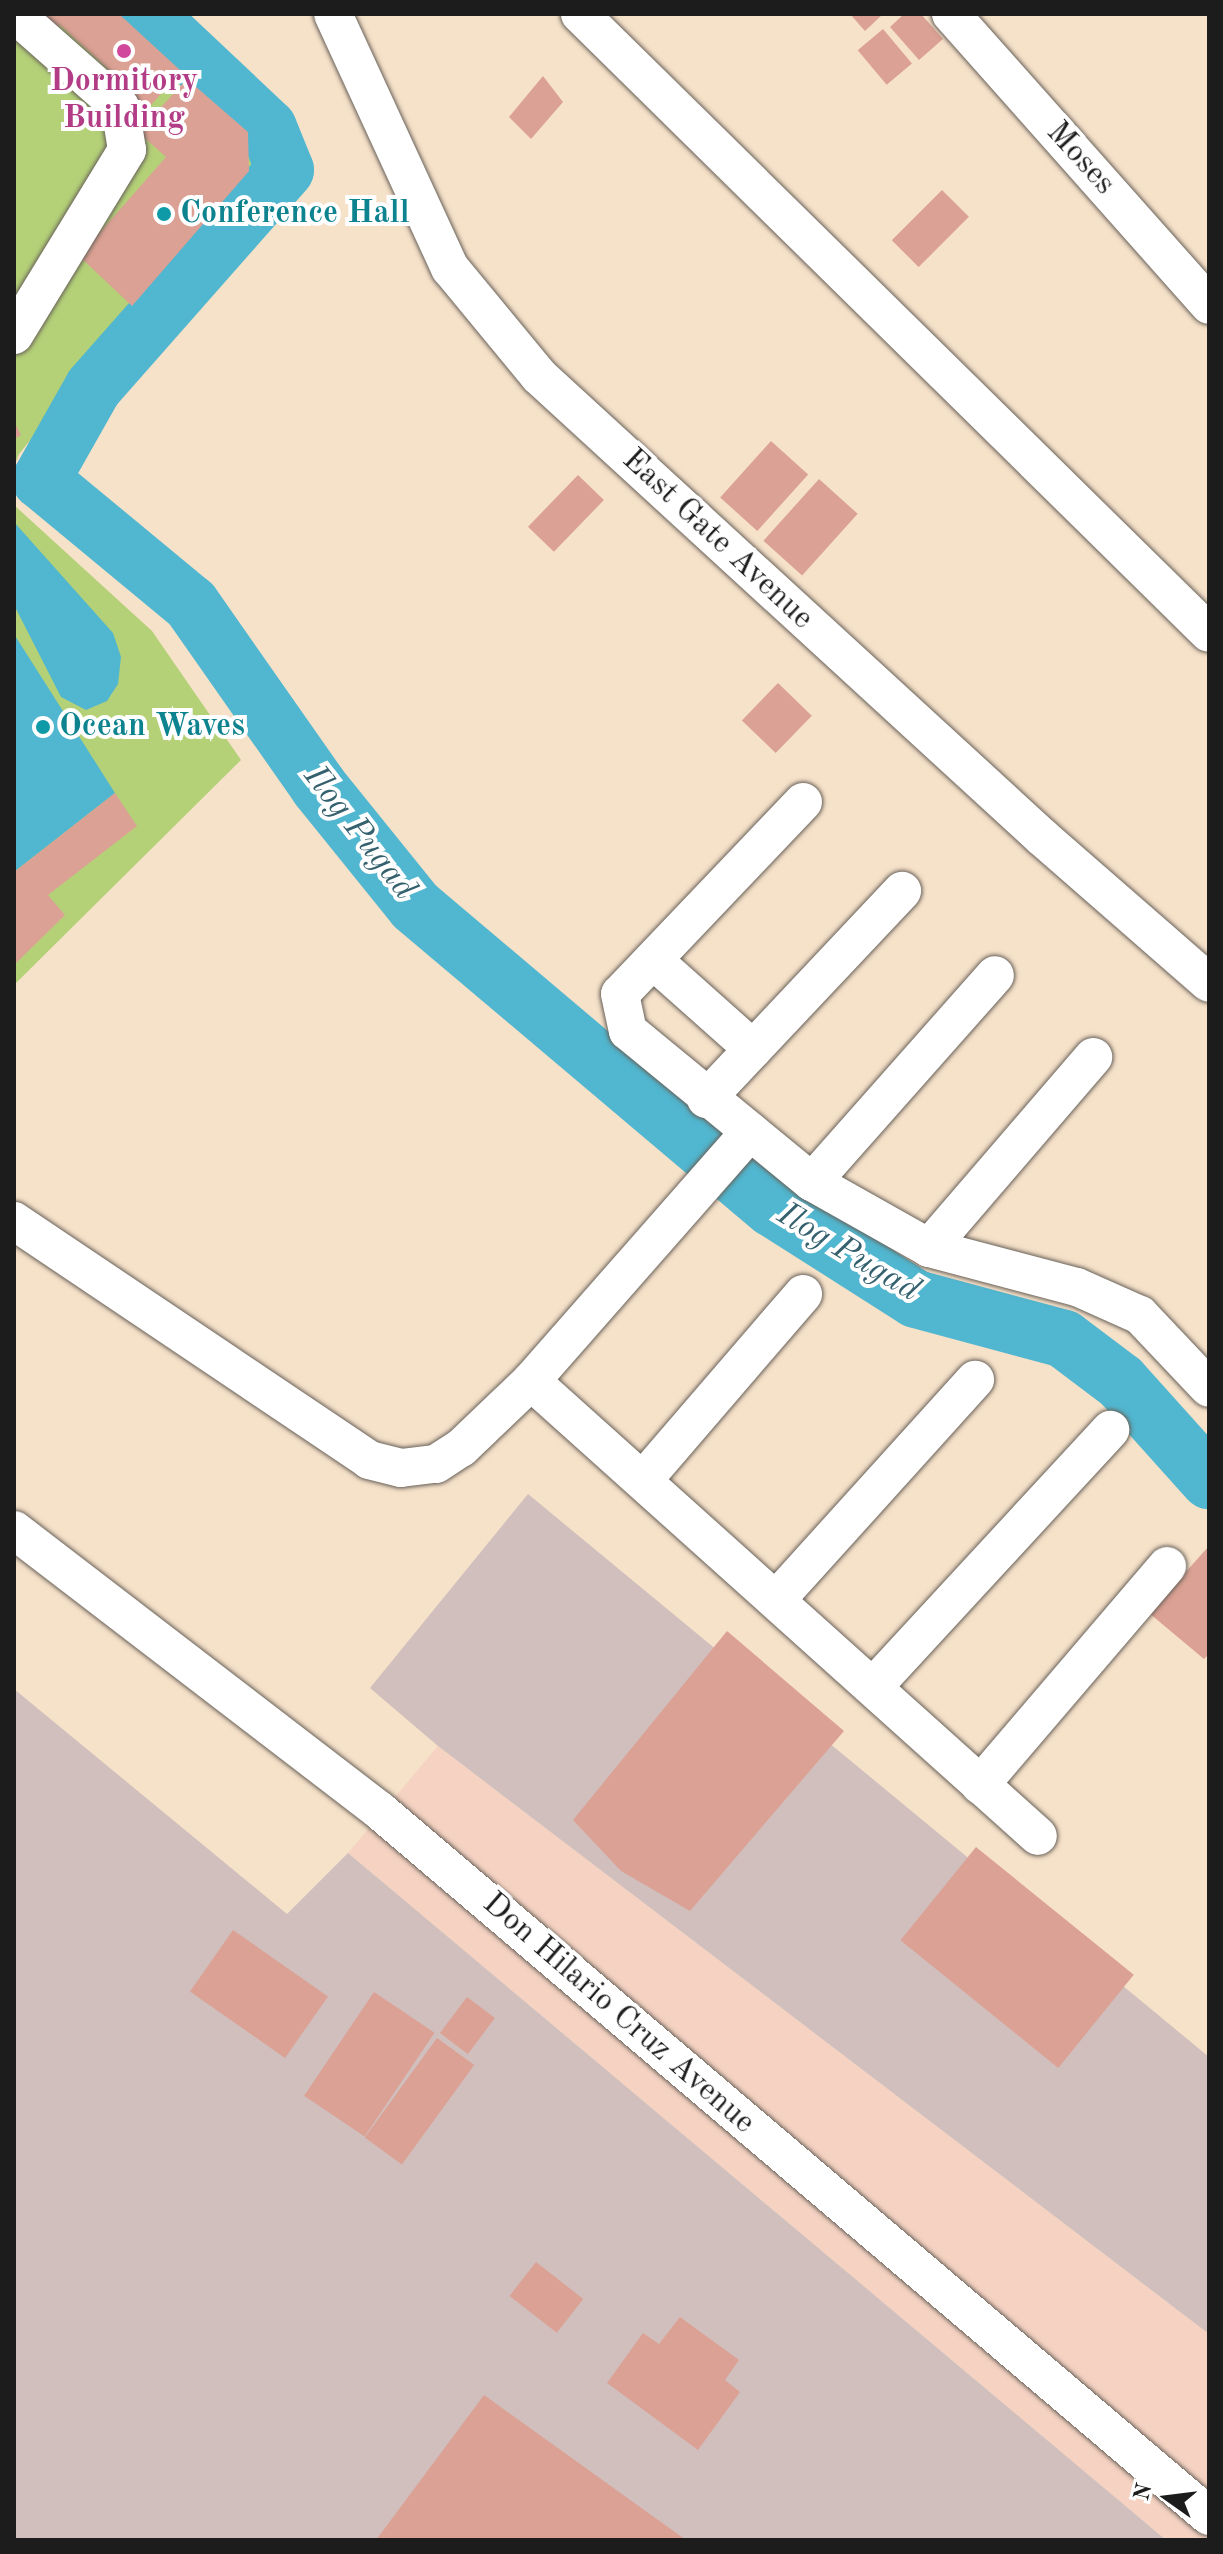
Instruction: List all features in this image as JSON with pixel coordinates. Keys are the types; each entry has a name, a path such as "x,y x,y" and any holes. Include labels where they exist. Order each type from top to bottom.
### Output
{"street":[{"path":"14,335 127,150 120,107 15,14"},
{"name":"East Gate Avenue","path":"333,14 450,268 539,376 1043,838 1209,983"},
{"path":"580,14 1209,633"},
{"name":"Moses","path":"951,14 1209,305"},
{"path":"803,802 620,994 620,1011 628,1031 706,1099 740,1145 929,1248 1077,1287 1140,1315 1209,1388"},
{"path":"706,1099 902,891"},
{"path":"653,960 753,1049"},
{"path":"812,1182 995,975"},
{"path":"929,1248 1093,1057"},
{"path":"14,1221 369,1460 401,1468 436,1464 461,1448 531,1381 683,1214 740,1145"},
{"path":"644,1479 803,1294"},
{"path":"776,1600 975,1380"},
{"path":"531,1381 644,1479 1038,1836"},
{"path":"873,1687 1110,1430"},
{"name":"Don Hilario Cruz Avenue","path":"14,1530 380,1811 1209,2516"},
{"path":"980,1785 1167,1566"}],"shaded area":[{"path":"528,1494 1209,2057 1209,2334 438,1746 370,1688"},
{"path":"14,1689 287,1914 348,1853 1166,2540 14,2540"},
{"path":"438,1746 1209,2334 1209,2540 1166,2540 348,1853"}],"green space":[{"path":"14,14 126,14 253,130 253,169 19,454 14,467"},
{"path":"14,505 152,631 241,760 14,985"}],"water":[{"name":"Ocean Waves","path":"14,522 113,633 121,657 118,684 107,701 86,710 61,697 14,605"},
{"name":"Ocean Waves","path":"14,634 115,793 14,872"}],"building":[{"name":"Dormitory Building","path":"35,14 119,14 181,71 144,113 117,88 122,82 60,25 54,32"},
{"path":"850,14 883,14 865,31"},
{"path":"904,14 921,14 943,39 919,60 890,27"},
{"path":"883,29 912,63 887,85 858,50"},
{"path":"543,76 563,102 531,139 509,117"},
{"name":"Conference Hall","path":"187,79 248,132 249,171 132,306 79,256 166,157 138,132"},
{"path":"942,190 969,217 919,267 892,240"},
{"path":"14,421 21,435 14,439"},
{"path":"771,441 808,474 757,531 720,497"},
{"path":"578,475 604,500 554,552 528,527"},
{"path":"819,479 858,514 802,575 763,541"},
{"path":"778,683 812,716 776,753 742,720"},
{"path":"115,793 137,826 48,895 65,915 14,965 14,872"},
{"path":"1209,1546 1209,1654 1204,1659 1149,1613"},
{"path":"727,1631 844,1731 690,1911 621,1871 573,1820"},
{"path":"976,1847 1134,1975 1058,2068 900,1940"},
{"path":"233,1930 328,1997 285,2058 190,1991"},
{"path":"374,1992 435,2033 365,2136 304,2096"},
{"path":"467,1997 495,2018 468,2054 440,2033"},
{"path":"437,2038 474,2065 402,2165 365,2138"},
{"path":"536,2262 583,2299 557,2333 510,2296"},
{"path":"680,2317 739,2360 725,2380 740,2392 698,2450 607,2383 643,2333 659,2344"},
{"path":"484,2395 686,2540 376,2540"}],"waterway":[{"name":"Ilog Pugad","path":"147,14 268,128 285,170 93,388 41,480 191,604 319,787 415,906 773,1208 916,1299 1064,1339 1121,1382 1209,1480"}],"place":[{"name":"Dormitory Building","path":"124,51"},
{"name":"Conference Hall","path":"164,214"},
{"name":"Ocean Waves","path":"43,727"}]}
